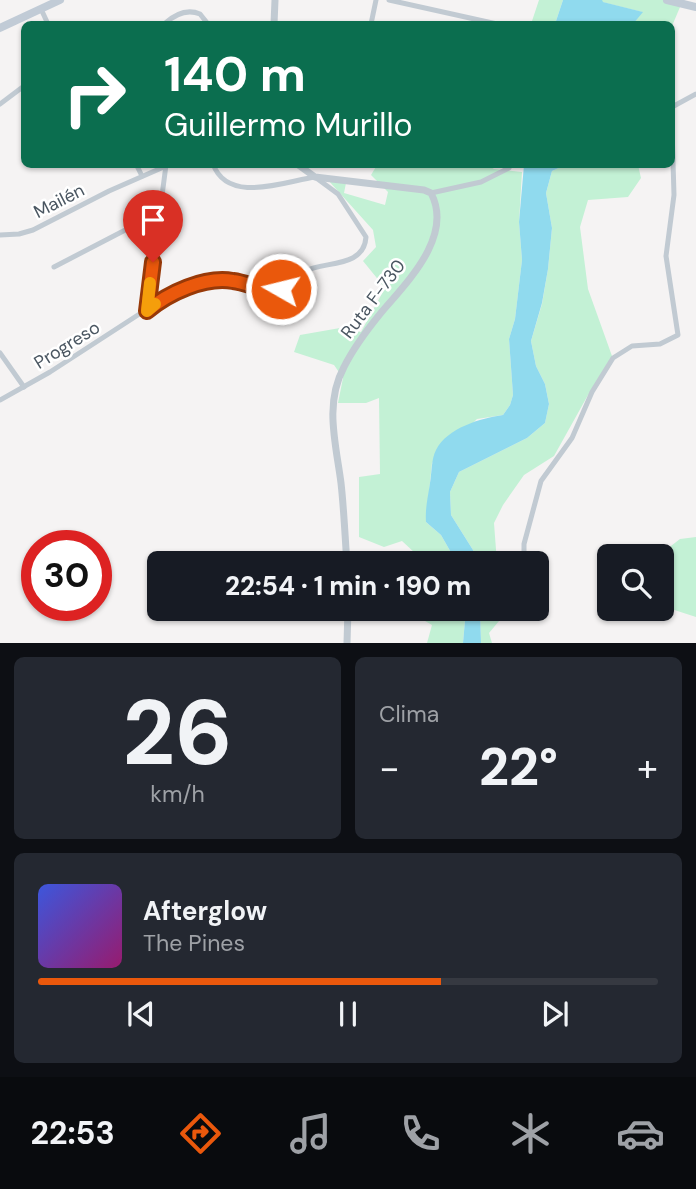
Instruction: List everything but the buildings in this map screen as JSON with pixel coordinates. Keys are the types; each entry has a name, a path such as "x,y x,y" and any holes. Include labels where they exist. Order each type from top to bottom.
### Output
{"main road":[{"path":"0,28 60,0"},
{"path":"667,0 696,7"}],"street":[{"path":"274,21 275,0"},
{"path":"372,21 376,0"},
{"path":"389,0 484,21"},
{"path":"41,9 47,21"},
{"path":"168,21 189,11 200,14 206,21"},
{"path":"0,104 21,88"},
{"path":"675,105 696,94"},
{"path":"138,168 142,176"},
{"name":"Mailén","path":"0,235 33,230 159,168"},
{"path":"147,311 166,168"},
{"path":"215,168 221,179 239,186 257,188 315,177 417,188 431,193 481,182 509,168"},
{"path":"303,168 315,177"},
{"path":"524,551 541,481 572,438 592,393 613,358 632,346 660,344 678,335 666,256 674,195 673,168"},
{"name":"Progreso","path":"0,400 169,296 218,280 277,290 307,270 334,265 358,254 366,237 338,194 315,177"},
{"name":"Ruta F-730","path":"346,551 332,417 334,391 347,361 408,281 433,238 438,214 431,193"},
{"path":"54,267 158,214"},
{"path":"0,353 24,387"},
{"path":"347,643 348,621"}],"green space":[{"path":"539,0 563,0 556,21 532,21"},
{"path":"683,0 674,21 635,21 642,12 602,2"},
{"path":"375,168 492,168 522,172 519,222 522,260 515,319 509,339 513,395 510,405 503,415 477,419 432,463 426,522 441,535 450,551 413,551 402,541 384,547 359,537 359,477 380,474 379,398 366,403 338,403 343,378 334,365 294,352 300,335 340,328 361,332 385,288 363,261 376,247 373,230 328,180 346,183 344,193 385,205 388,192 371,175"},
{"path":"558,168 639,168 641,178 628,197 588,200 580,227 588,289 612,356 554,456 524,475 503,505 494,523 496,551 473,551 451,515 450,492 459,472 527,438 545,423 549,404 531,341 542,304 548,269 552,228 546,193 552,171"},
{"path":"696,537 696,617 674,610 674,544 680,539"},
{"path":"425,621 465,621 463,643 427,643 432,625"},
{"path":"480,621 499,621 489,633 492,643 481,643"}],"water":[{"path":"563,0 602,0 643,12 636,21 556,21"},
{"path":"524,168 558,168 552,171 546,193 552,228 548,269 531,341 549,404 545,423 527,438 459,472 450,492 451,515 473,551 450,551 441,535 426,522 432,462 441,442 456,430 503,415 510,405 513,395 509,339 515,319 522,260 519,222"},
{"path":"465,621 480,621 481,643 463,643"}],"slow traffic":[{"path":"150,283 147,311 155,304"}],"route":[{"path":"153,262 147,311 178,292 218,280 240,282 259,289 281,289"}]}
